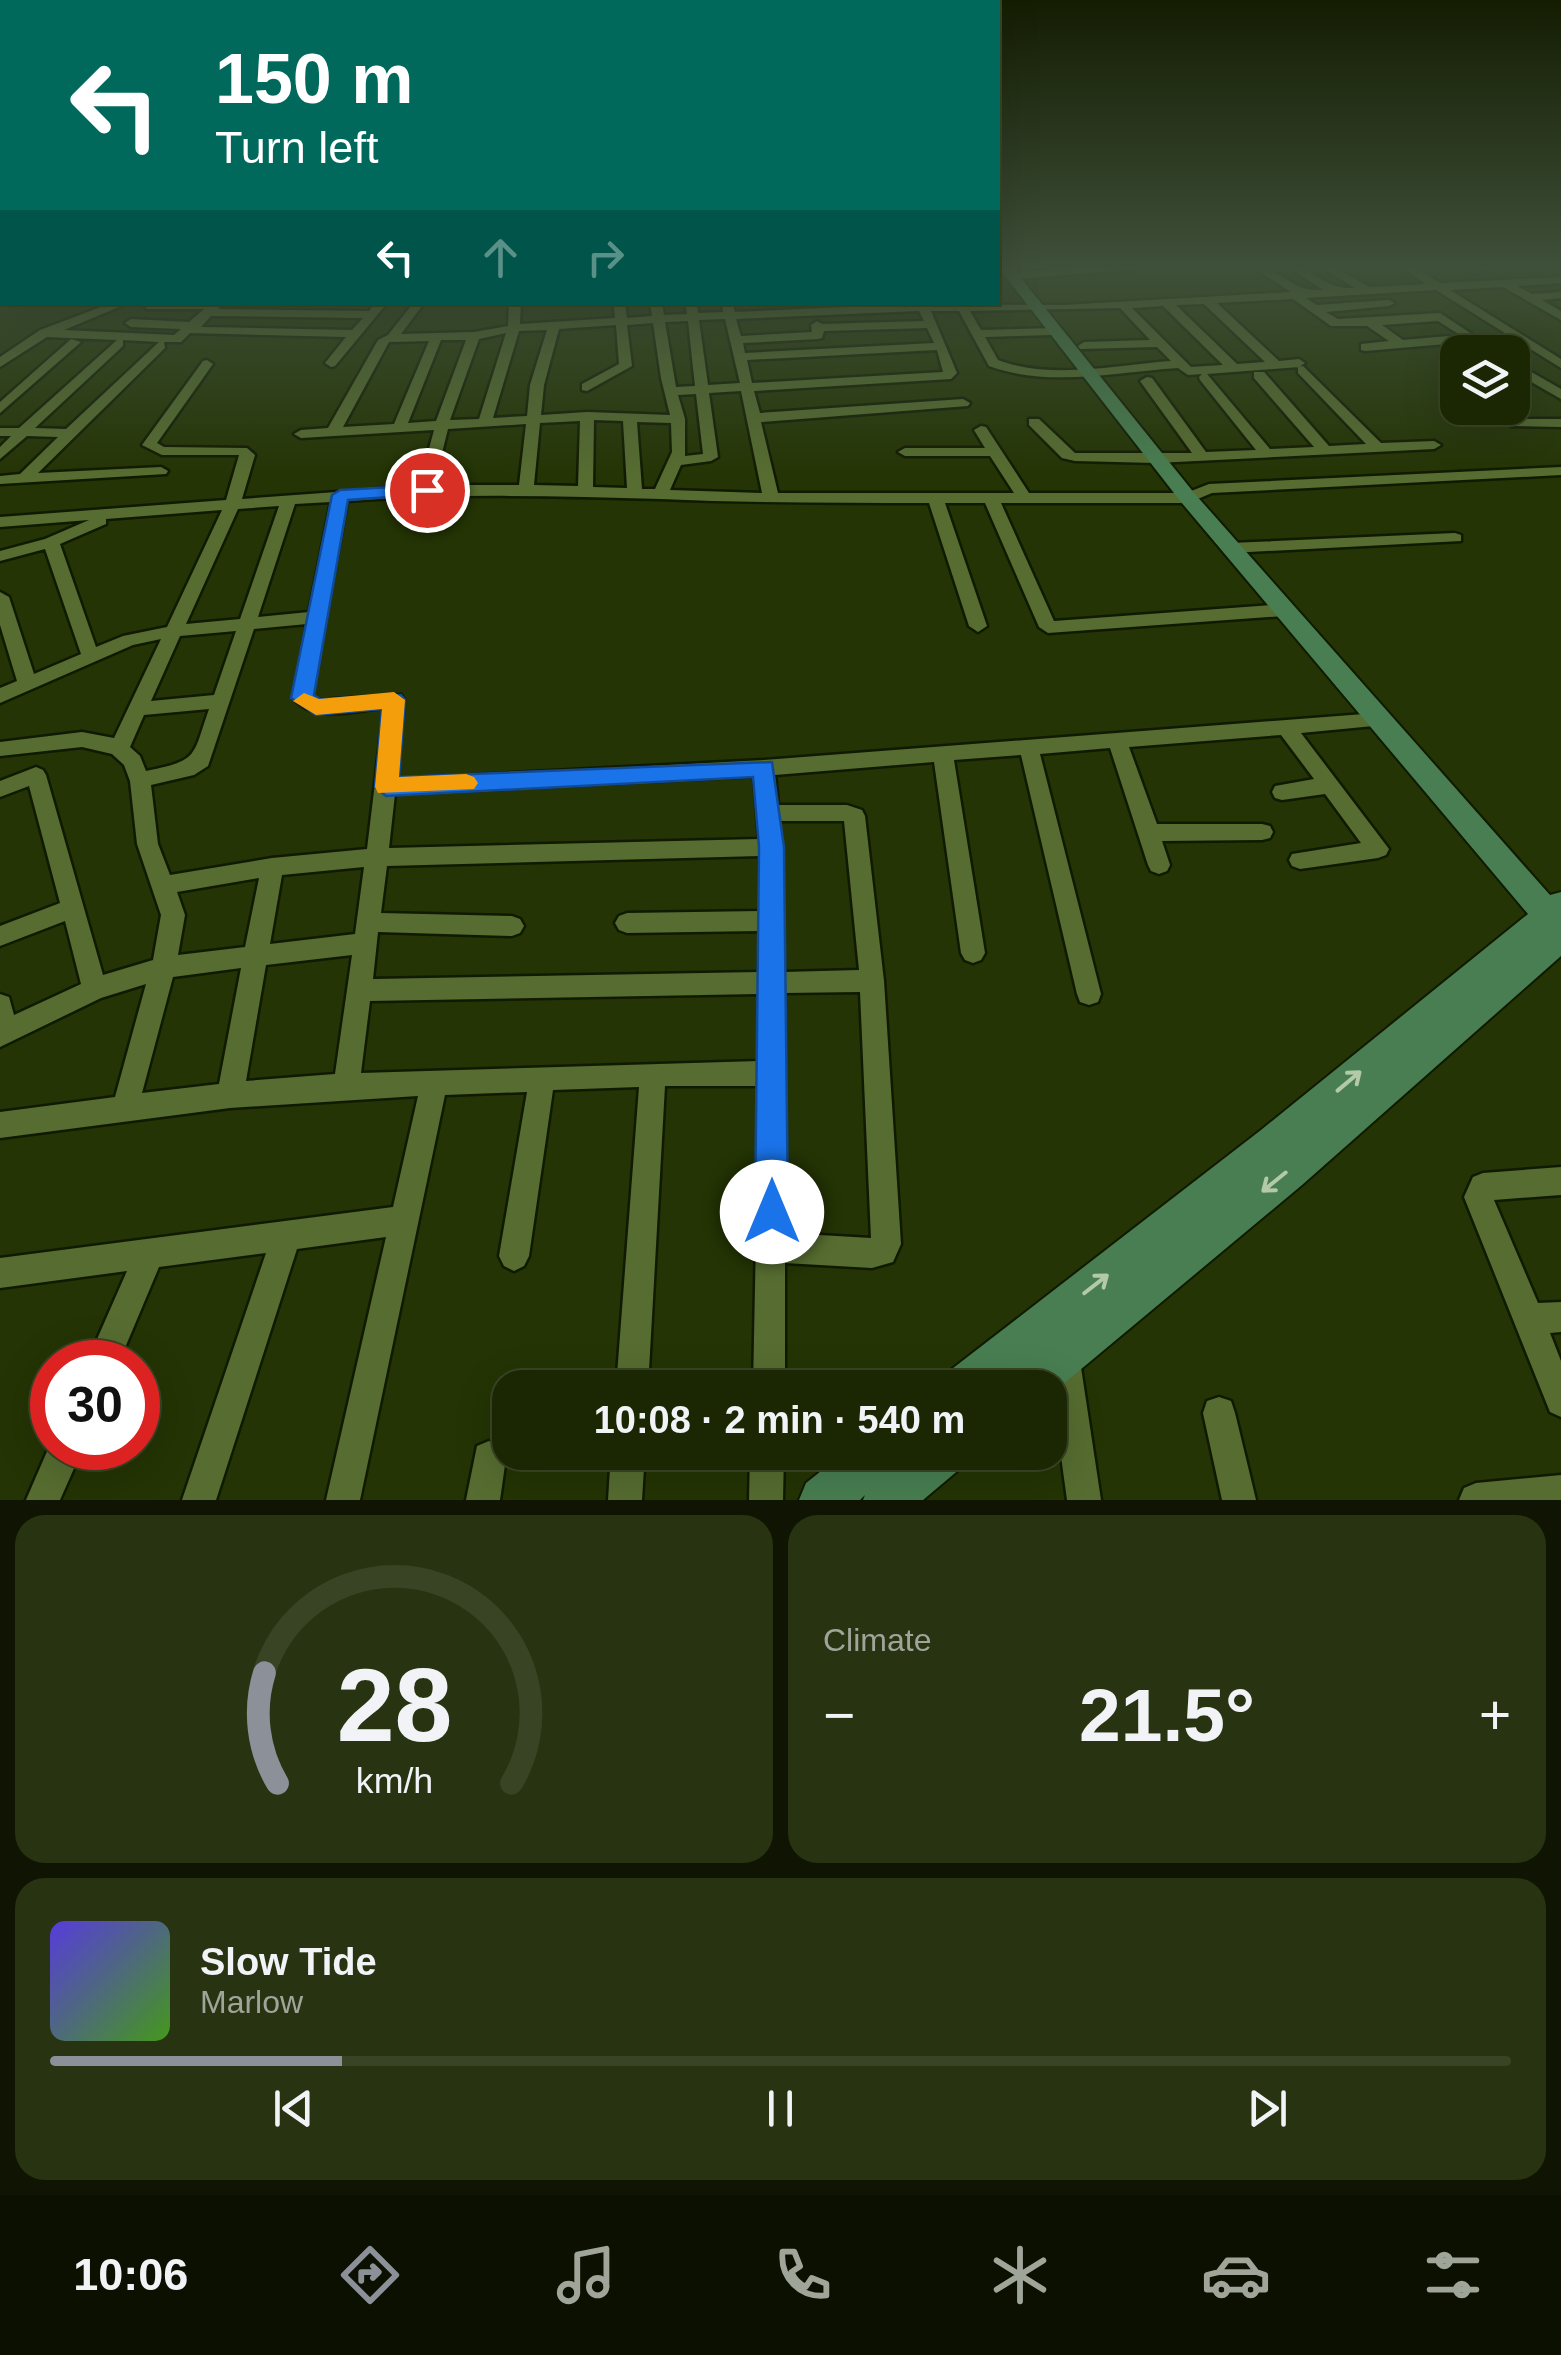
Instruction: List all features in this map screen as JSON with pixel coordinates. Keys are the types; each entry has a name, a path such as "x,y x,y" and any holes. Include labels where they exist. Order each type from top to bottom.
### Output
{"street":[{"path":"0,363 39,337"},
{"path":"123,337 178,337"},
{"path":"331,363 352,337"},
{"path":"333,432 384,340 455,337"},
{"path":"425,490 442,424 474,337"},
{"path":"485,422 511,337"},
{"path":"526,490 532,419 548,337"},
{"path":"587,387 594,380 625,368 622,337"},
{"path":"660,495 677,462 678,419 661,337"},
{"path":"677,462 712,458 697,337"},
{"path":"737,337 770,498"},
{"path":"738,340 786,337"},
{"path":"672,392 946,376 951,373 938,337"},
{"path":"980,337 993,363 1028,372 1158,342"},
{"path":"997,1370 1059,1336 1274,1144 1558,922 1230,548 1192,497 1156,459 1083,358 1059,337"},
{"path":"1153,337 1178,364 1194,372 1275,364 1301,366 1377,447"},
{"path":"1202,337 1234,368"},
{"path":"1246,337 1275,364"},
{"path":"1391,337 1401,344"},
{"path":"1518,337 1561,364"},
{"path":"400,427 436,338"},
{"path":"1365,347 1440,341"},
{"path":"0,409 76,342"},
{"path":"0,455 118,343"},
{"path":"24,479 161,345"},
{"path":"741,357 942,346"},
{"path":"1083,358 1178,364"},
{"path":"120,746 232,506 246,466 246,452 162,451 149,445 207,364"},
{"path":"1259,375 1324,449"},
{"path":"1206,378 1265,452"},
{"path":"1530,380 1561,395"},
{"path":"1147,381 1202,455"},
{"path":"754,418 963,403"},
{"path":"301,434 587,416 678,419"},
{"path":"584,492 587,416"},
{"path":"630,419 635,494"},
{"path":"1034,422 1071,456 1156,459 1434,444"},
{"path":"1530,423 1561,423"},
{"path":"982,430 1024,498"},
{"path":"0,432 70,434"},
{"path":"905,452 996,452"},
{"path":"1248,453 1266,475"},
{"path":"0,480 161,471"},
{"path":"0,522 425,490 770,498 1192,497 1561,475"},
{"path":"340,495 302,698 316,707 394,700 346,1086"},
{"path":"935,497 978,626"},
{"path":"991,498 1048,626 1284,610"},
{"path":"140,780 187,770 201,761 289,499"},
{"path":"0,556 51,542 119,513"},
{"path":"1230,548 1455,538"},
{"path":"51,542 90,655"},
{"path":"0,597 28,685"},
{"path":"0,696 128,640 174,631 318,617"},
{"path":"138,709 222,700"},
{"path":"386,787 764,768 1377,720"},
{"path":"1286,728 1378,849 1300,860"},
{"path":"0,749 97,740 120,746 132,758 140,780 142,830 173,915 165,966 125,1109"},
{"path":"1117,741 1159,865"},
{"path":"30,746 95,989"},
{"path":"1029,748 1089,994"},
{"path":"942,755 973,953"},
{"path":"764,768 771,847 769,1370"},
{"path":"0,789 36,775"},
{"path":"1282,792 1330,786"},
{"path":"767,813 847,812 854,816 872,981 886,1244 883,1252 872,1253 772,1247"},
{"path":"1149,833 1262,832"},
{"path":"164,885 272,867 374,858 771,847"},
{"path":"230,1095 272,867"},
{"path":"0,936 72,908"},
{"path":"627,923 771,921"},
{"path":"0,1006 3,1033 95,989 165,966 257,955 365,932 512,926"},
{"path":"360,990 872,981"},
{"path":"0,1125 230,1095 346,1086 772,1073"},
{"path":"633,1370 653,1074"},
{"path":"514,1256 542,1078"},
{"path":"342,1500 434,1083"},
{"path":"1561,1181 1484,1187 1478,1197 1545,1318 1561,1401"},
{"path":"0,1274 405,1220"},
{"path":"199,1500 288,1236"},
{"path":"113,1340 150,1254"},
{"path":"1036,1370 1059,1336"},
{"path":"1059,1336 1084,1500"},
{"path":"1219,1413 1238,1500"},
{"path":"483,1500 489,1458"},
{"path":"43,1500 56,1470"},
{"path":"625,1500 627,1470"},
{"path":"766,1500 767,1470"},
{"path":"823,1500 860,1470"},
{"path":"887,1500 923,1470"},
{"path":"1476,1500 1561,1492"}],"slow traffic":[{"path":"304,701 316,707 394,700 386,787 466,783"}],"route":[{"path":"427,490 340,495 302,698 316,707 394,700 386,787 764,768 771,847 772,1212"}]}
